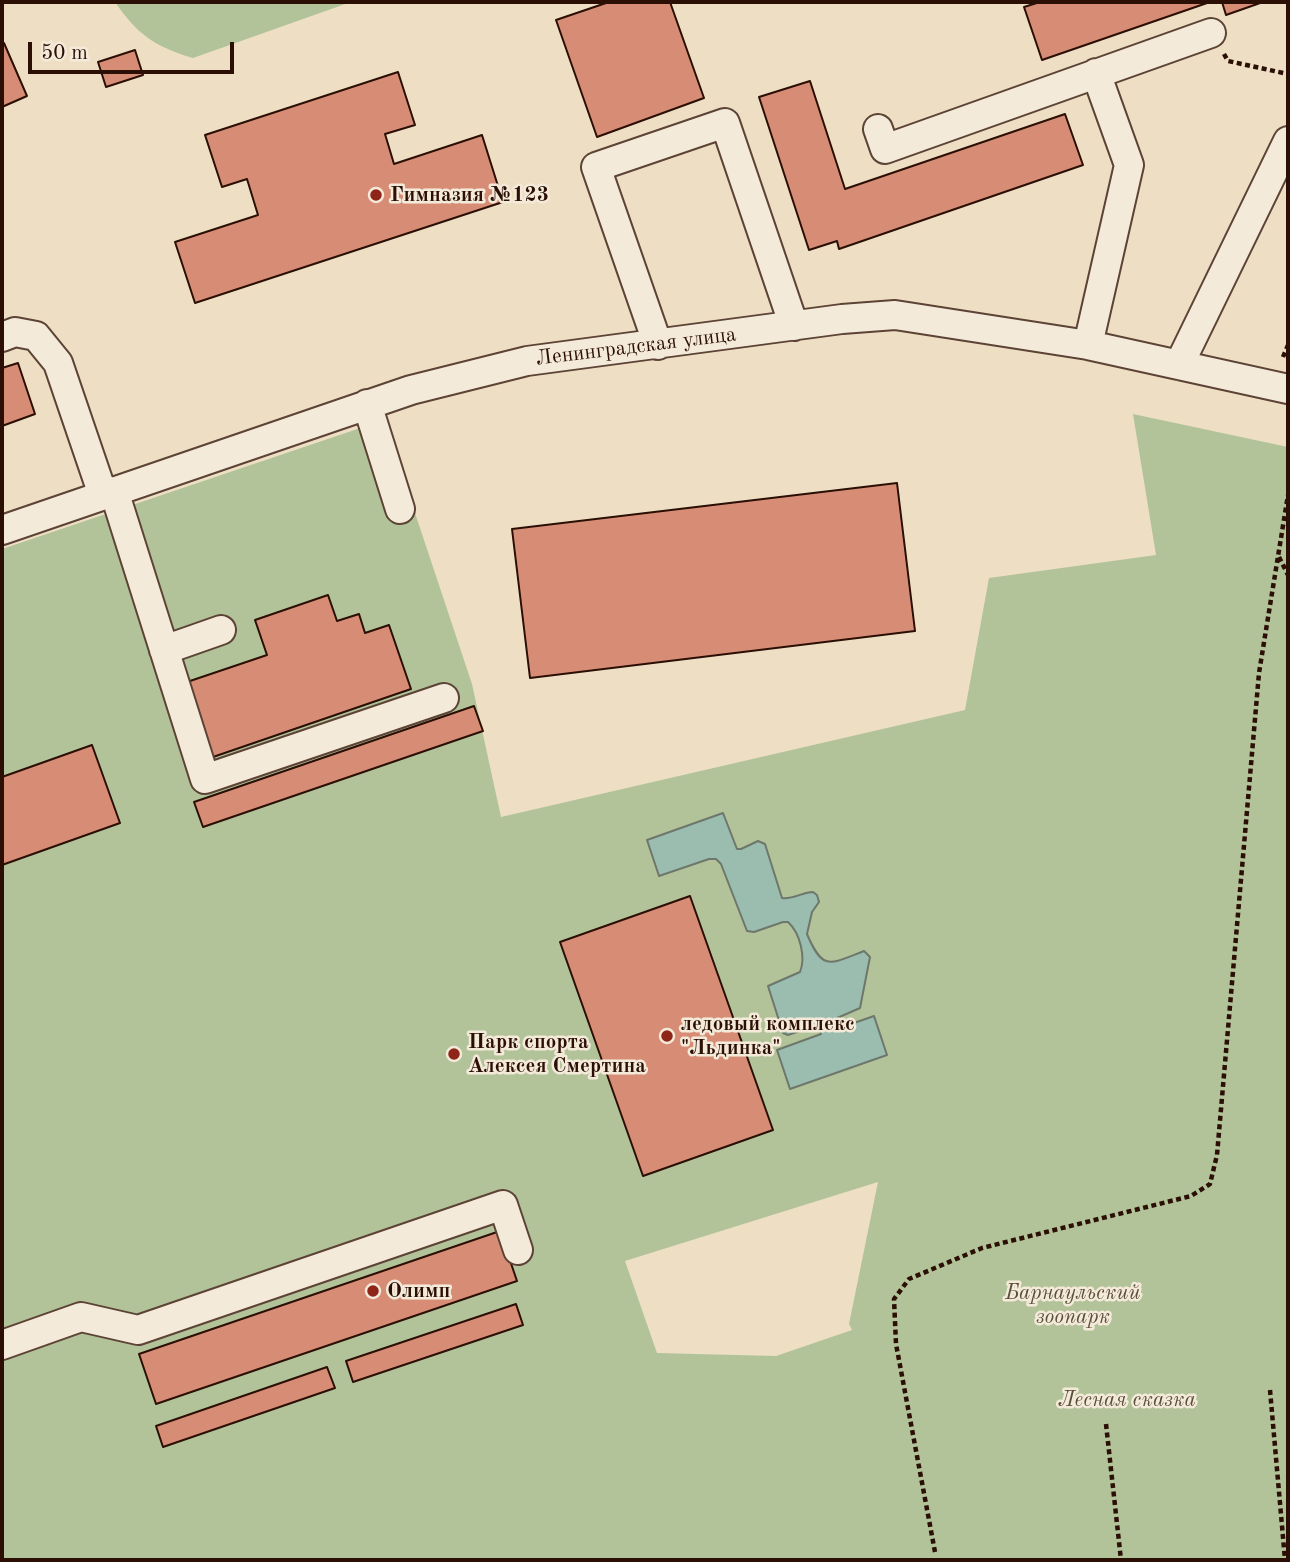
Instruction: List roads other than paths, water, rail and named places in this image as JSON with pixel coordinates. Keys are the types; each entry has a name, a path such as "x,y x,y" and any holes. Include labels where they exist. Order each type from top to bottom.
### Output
{"street":[{"path":"878,129 885,149 1210,33"},
{"path":"1088,345 1129,165 1096,73"},
{"path":"658,345 596,167 725,122 794,326"},
{"path":"1179,365 1288,141"},
{"name":"Ленинградская улица","path":"2,530 411,390 527,361 794,326 895,316 1088,345 1288,389"},
{"path":"2,337 15,332 36,336 58,363 164,650 205,779 444,698"},
{"path":"367,404 400,509"},
{"path":"164,650 221,630"},
{"path":"2,1345 81,1317 138,1330 503,1205 518,1250"}],"place":[{"name":"Гимназия №123","path":"376,195"},
{"name":"ледовый комплекс \"Льдинка\"","path":"667,1036"},
{"name":"Парк спорта Алексея Смертина","path":"454,1054"},
{"name":"Олимп","path":"373,1291"}],"park label":[{"name":"Барнаульский зоопарк","path":"1073,1305"},
{"name":"Лесная сказка","path":"1127,1400"}]}
